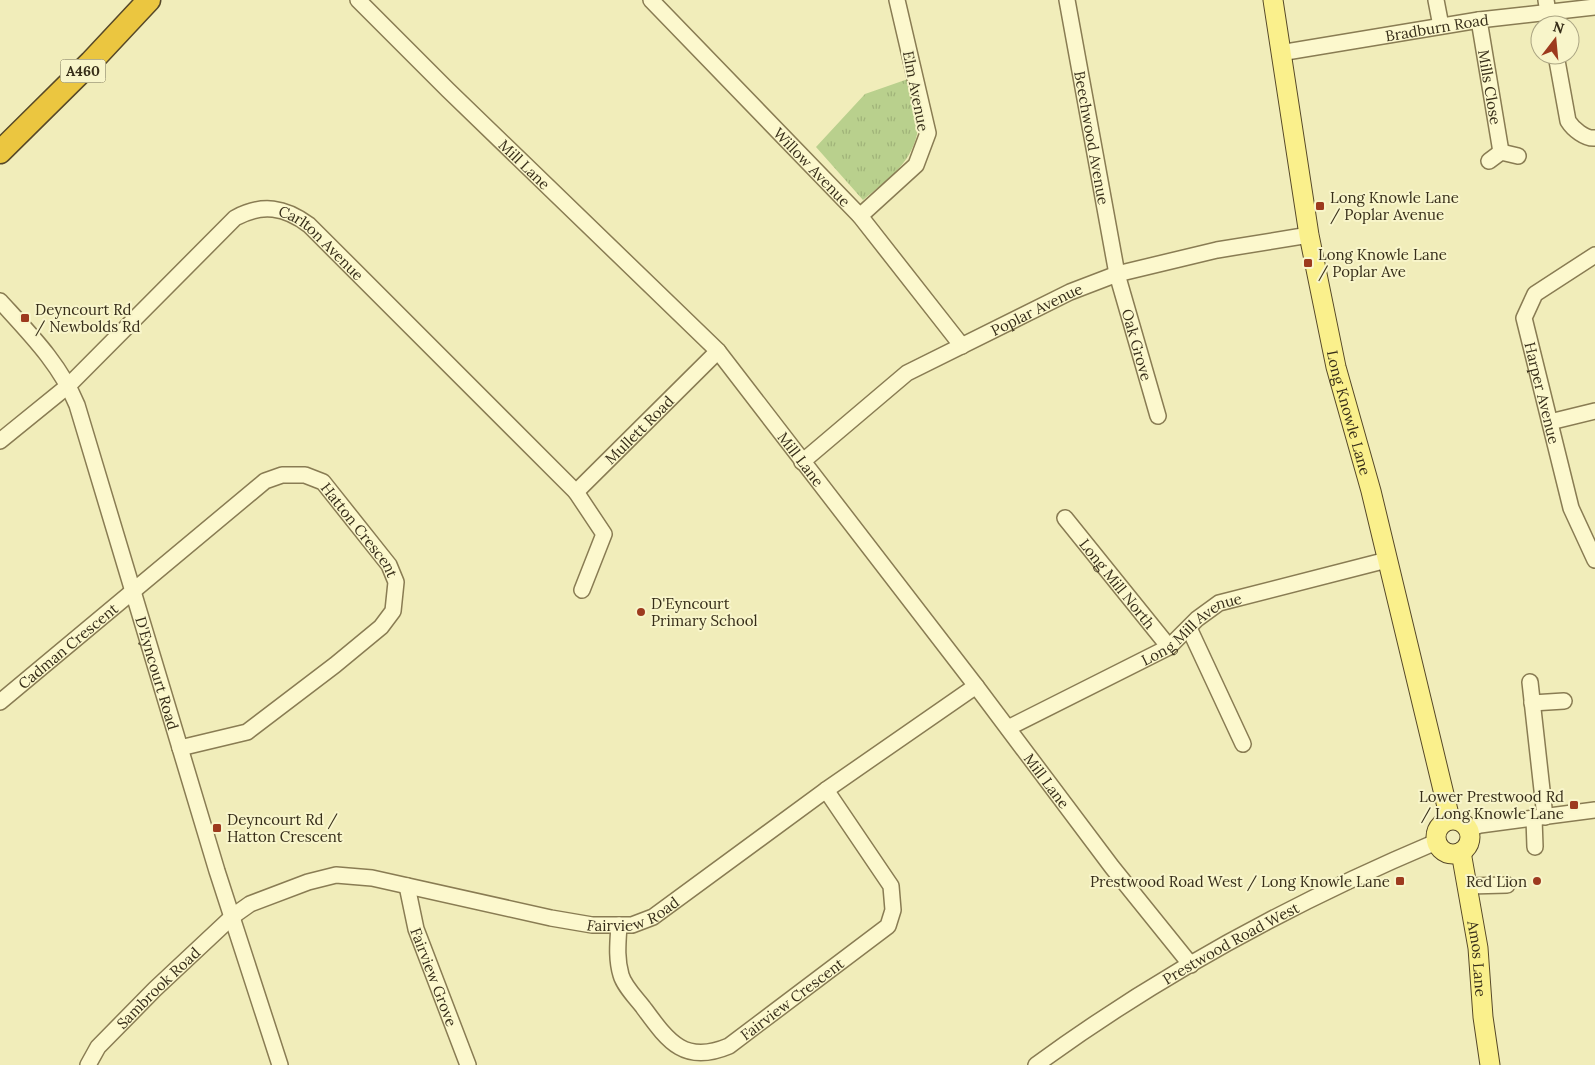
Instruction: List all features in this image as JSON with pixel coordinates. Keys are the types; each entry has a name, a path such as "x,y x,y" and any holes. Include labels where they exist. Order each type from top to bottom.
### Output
{"highway":[{"name":"A460","path":"0,152 91,62 150,0"}],"main road":[{"name":"Long Knowle Lane","path":"1273,0 1309,235 1336,367 1387,560 1450,819"},
{"path":"1450,819 1460,821 1469,830 1469,844 1461,852 1446,853 1436,842 1435,834 1439,826 1450,819"},
{"name":"Amos Lane","path":"1461,852 1478,948 1483,1018 1490,1065"}],"street":[{"name":"Mill Lane","path":"358,0 448,90 718,351 976,686 1112,867 1191,965"},
{"name":"Willow Avenue","path":"651,0 860,216 962,346"},
{"name":"Elm Avenue","path":"860,216 916,165 928,133 897,0"},
{"name":"Beechwood Avenue","path":"1067,0 1117,274"},
{"path":"1436,0 1441,26"},
{"name":"Bradburn Road","path":"1280,53 1479,20 1595,7"},
{"name":"Mills Close","path":"1479,20 1495,156 1518,156"},
{"path":"1558,65 1568,121 1572,128 1591,139 1595,138"},
{"name":"Carlton Avenue","path":"0,441 69,385 235,218 255,210 276,210 292,213 309,225 576,492"},
{"name":"Poplar Avenue","path":"802,462 907,373 1070,292 1117,274 1217,250 1309,235"},
{"name":"Harper Avenue","path":"1595,255 1535,294 1524,318 1571,508 1595,560"},
{"name":"Oak Grove","path":"1117,274 1158,416"},
{"name":"D'Eyncourt Road","path":"0,301 56,365 69,385 134,591 180,748 280,1065"},
{"name":"Mullett Road","path":"576,492 718,351"},
{"path":"1550,422 1595,410"},
{"name":"Hatton Crescent","path":"134,591 264,481 282,475 305,475 323,482 389,565 396,582 393,612 381,628 335,665 247,732 180,748"},
{"path":"576,492 604,534 582,590"},
{"name":"Long Mill North","path":"1066,518 1169,647"},
{"name":"Long Mill Avenue","path":"1008,728 1169,647 1206,611 1219,603 1387,560"},
{"name":"Cadman Crescent","path":"0,702 134,591"},
{"path":"1189,628 1243,744"},
{"path":"1530,682 1540,818 1535,847"},
{"name":"Fairview Road","path":"233,916 250,904 308,882 336,876 372,878 552,918 592,925 632,925 653,917 826,790 976,686"},
{"path":"1532,703 1564,701"},
{"name":"Fairview Crescent","path":"619,925 617,953 622,978 665,1038 690,1060 713,1054 729,1046 888,926 893,910 891,886 826,790"},
{"path":"1469,830 1480,825 1595,810"},
{"name":"Prestwood Road West","path":"1036,1065 1191,965 1322,893 1436,842"},
{"path":"1468,886 1507,885"},
{"name":"Fairview Grove","path":"407,886 416,929 468,1065"},
{"name":"Sambrook Road","path":"88,1065 98,1048 155,989 233,916"}],"green space":[{"path":"908,79 918,128 911,151 898,169 863,200 816,147 865,94"}],"place":[{"name":"Long Knowle Lane / Poplar Avenue","path":"1320,206"},
{"name":"Long Knowle Lane / Poplar Ave","path":"1308,263"},
{"name":"Deyncourt Rd / Newbolds Rd","path":"25,318"},
{"name":"D'Eyncourt Primary School","path":"641,612"},
{"name":"Lower Prestwood Rd / Long Knowle Lane","path":"1574,805"},
{"name":"Deyncourt Rd / Hatton Crescent","path":"217,828"},
{"name":"Prestwood Road West / Long Knowle Lane","path":"1400,881"},
{"name":"Red Lion","path":"1537,881"}]}
